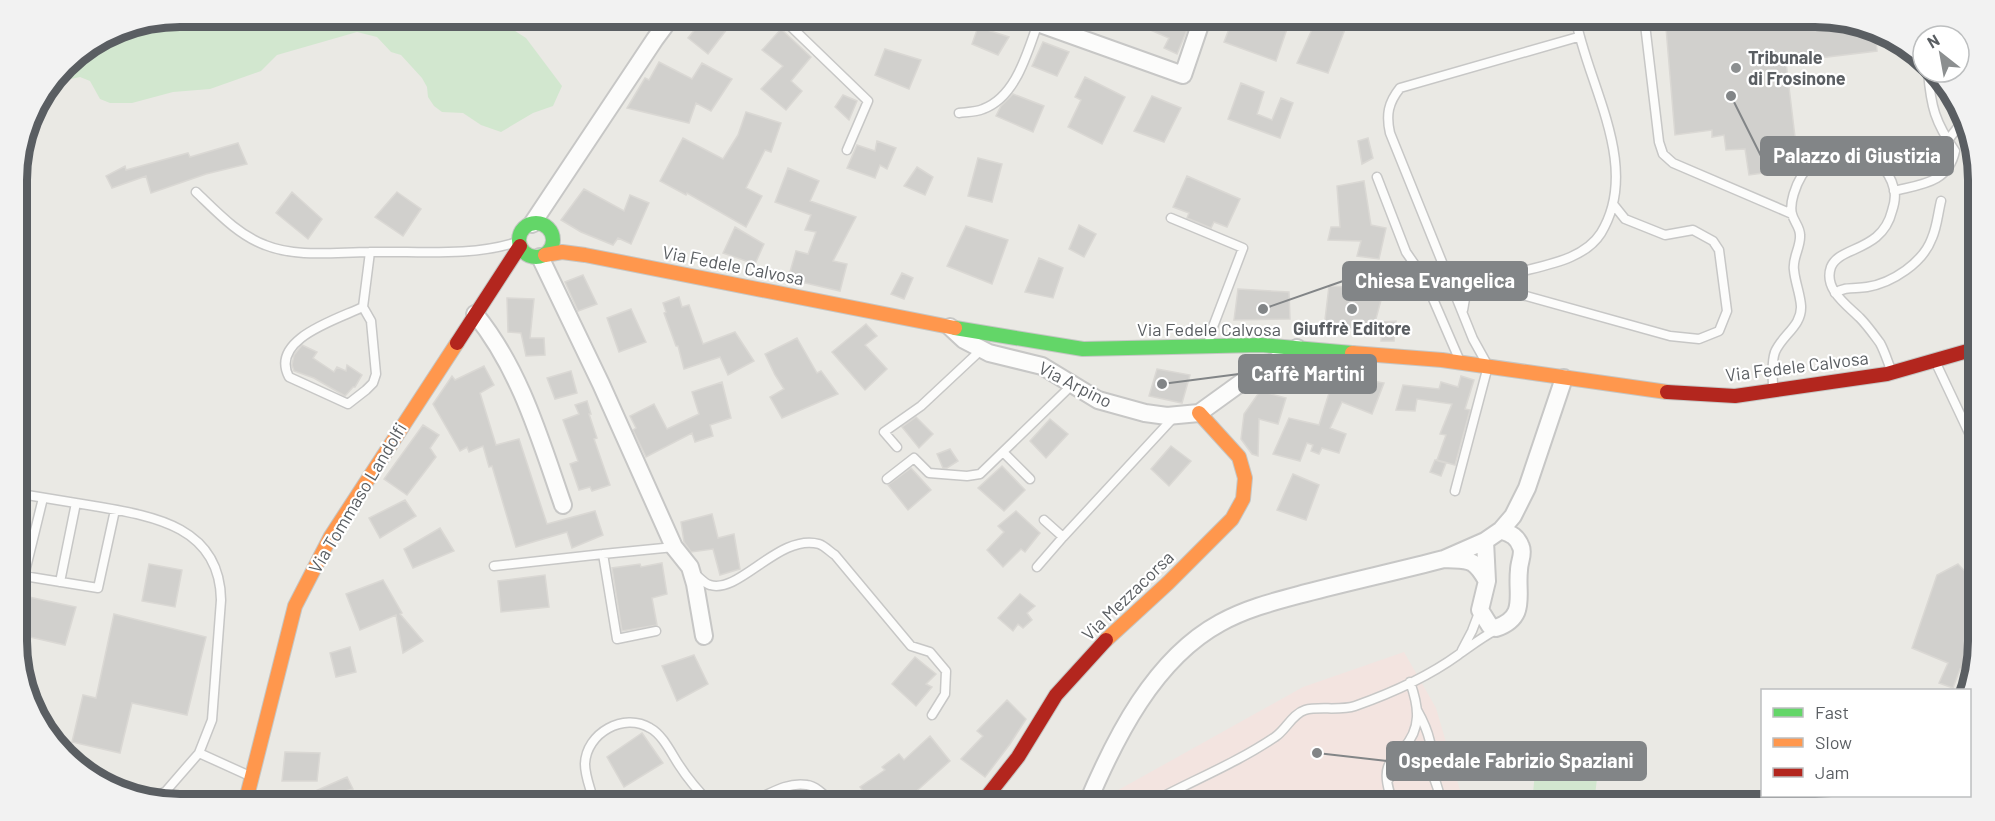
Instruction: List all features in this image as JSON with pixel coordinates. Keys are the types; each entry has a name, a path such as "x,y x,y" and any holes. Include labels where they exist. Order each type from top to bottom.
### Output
{"street":[{"path":"543,227 522,230 520,243 523,251 539,256 551,250 553,244 543,227 553,193 664,27"},
{"path":"1049,27 1183,75 1199,27"},
{"name":"Via Fedele Calvosa","path":"543,227 573,250 585,255"},
{"name":"Via Tommaso Landolfi","path":"248,794 295,606 331,536 520,243"},
{"name":"Via Fedele Calvosa","path":"539,256 562,252 585,255 950,327 1083,349 1261,345 1488,366 1657,391 1696,394 1736,396 1893,373 1968,351"},
{"path":"539,256 601,384 674,547 690,567 704,636"},
{"name":"Via Tommaso Landolfi","path":"497,281 514,267 539,256"},
{"path":"475,314 494,337 520,389 563,505"},
{"name":"Via Arpino","path":"950,327 964,340 982,350 1042,366 1098,400 1167,417 1199,413 1253,374 1297,348"},
{"path":"1091,794 1105,761 1140,702 1167,667 1192,642 1219,624 1254,607 1444,559 1485,541 1501,530 1513,516 1527,488 1564,378"},
{"name":"Via Mezzacorsa","path":"989,794 1018,758 1056,695 1113,632 1168,583 1232,519 1243,499 1245,478 1239,457 1199,413"},
{"path":"1485,541 1487,581 1480,610 1490,626 1496,628 1510,621 1520,605 1518,575 1527,488"},
{"path":"1501,530 1514,535 1522,549"},
{"path":"1444,559 1468,560 1477,564 1487,581"}],"lane":[{"path":"791,27 868,101 847,150"},
{"path":"959,114 983,109 998,100 1014,81 1025,60 1037,27"},
{"path":"1463,311 1466,297 1483,284 1547,265 1581,252 1600,235 1613,204 1615,176 1612,142 1603,106 1578,37 1577,27"},
{"path":"1645,27 1659,142 1663,154 1673,164 1792,214"},
{"path":"1455,490 1488,366 1473,339 1390,134 1387,120 1392,98 1400,88 1578,37"},
{"path":"1894,191 1943,176 1952,163 1955,151 1941,131 1930,103 1929,84"},
{"path":"1948,140 1958,127"},
{"path":"1773,391 1772,364 1776,350 1797,323 1801,308 1794,271 1800,232 1792,214 1793,196 1802,176 1814,162 1830,154 1847,151 1865,154 1879,163 1894,191 1894,204 1890,221 1878,237 1861,248 1844,254 1832,265 1829,280 1835,293 1862,319 1881,345 1893,373"},
{"path":"1377,177 1406,252 1425,278 1461,363"},
{"path":"196,192 236,228 263,245 283,251 462,251 520,243"},
{"path":"1835,293 1843,288 1866,287 1889,280 1918,260 1932,239 1941,201"},
{"path":"1483,284 1670,336 1699,339 1719,331 1726,311 1719,250 1713,241 1693,230 1665,235 1625,219 1613,204"},
{"path":"1171,218 1243,248 1211,332 1208,346"},
{"path":"363,307 303,335 292,344 284,369 289,377 348,404 373,383 376,374 371,321 363,307 370,252"},
{"path":"897,447 884,432 921,406 982,350"},
{"path":"1935,362 1968,431"},
{"path":"887,479 914,458 929,473 967,476 980,474 1073,384"},
{"path":"1037,567 1175,416"},
{"path":"1003,452 1030,479"},
{"path":"27,495 136,513 172,524 200,542 213,560 221,583 221,600 212,720 199,753 161,793"},
{"path":"27,564 43,498"},
{"path":"60,582 76,503"},
{"path":"27,576 98,588 116,510"},
{"path":"1044,520 1064,537"},
{"path":"692,572 710,585 727,584 780,551 800,543 820,544 835,555 911,646 930,652 946,671 945,694 932,716"},
{"path":"494,566 674,547"},
{"path":"603,554 617,639 656,631"},
{"path":"1459,655 1480,610"},
{"path":"1174,794 1275,738 1286,729 1293,717 1306,710 1353,707 1410,682 1459,655 1474,642 1504,626"},
{"path":"1390,794 1387,769 1394,757 1414,735 1417,710 1416,698 1410,682"},
{"path":"1417,710 1427,728 1432,744 1433,774 1439,794"},
{"path":"591,794 586,773 587,750 597,736 615,725 634,722 651,728 663,740 702,794"},
{"path":"199,753 252,777"},
{"path":"1387,781 1400,763 1413,760 1424,763 1433,774"},
{"path":"769,794 795,784 808,784 821,794"}],"shaded area":[{"path":"1404,652 1436,708 1461,794 1111,794 1303,687"}],"green space":[{"path":"509,27 526,38 562,86 553,106 533,113 501,132 481,125 463,113 442,112 428,97 427,87 422,78 401,55 391,52 377,37 357,32 277,55 261,71 210,89 173,92 132,103 110,103 100,99 90,81 80,77 64,81 87,59 104,48 131,35 160,28"},
{"path":"1598,770 1595,794 1533,794 1535,772"}],"building":[{"path":"697,27 729,27 708,54 688,38"},
{"path":"978,27 1009,37 998,55 972,44"},
{"path":"1144,27 1178,27 1187,30 1177,54 1164,48 1169,38"},
{"path":"1230,27 1288,27 1276,61 1224,42"},
{"path":"1313,27 1346,27 1328,73 1297,63"},
{"path":"1666,27 1835,28 1876,40 1877,51 1786,62 1796,145 1760,150 1763,173 1749,175 1745,149 1726,150 1724,135 1712,137 1712,130 1675,135"},
{"path":"781,29 811,57 791,81 802,91 786,110 761,89 783,66 762,50"},
{"path":"1043,42 1069,52 1057,76 1032,66"},
{"path":"885,49 921,60 909,89 875,75"},
{"path":"659,62 692,79 702,63 732,79 711,111 696,103 689,123 627,108 645,78 649,80"},
{"path":"1085,77 1125,97 1102,144 1068,127 1081,100 1075,97"},
{"path":"1241,83 1264,92 1257,114 1272,120 1281,98 1293,103 1280,138 1228,119"},
{"path":"1013,94 1044,106 1033,132 996,116 1001,106"},
{"path":"843,95 857,101 849,120 835,107"},
{"path":"1152,96 1181,108 1164,142 1134,131"},
{"path":"746,112 781,123 771,152 765,150 746,188 762,196 746,227 687,193 686,195 660,181 683,138 723,159 738,135"},
{"path":"1368,138 1373,158 1362,164 1358,141"},
{"path":"877,141 896,148 887,169 880,165 875,178 847,168 857,145 875,151"},
{"path":"238,143 247,164 206,174 151,193 146,176 112,188 106,176 125,166 126,170 188,153 190,157"},
{"path":"978,158 1002,164 992,202 968,196"},
{"path":"917,167 933,177 925,195 904,186"},
{"path":"788,168 819,181 810,201 856,217 833,261 847,264 840,291 788,279 796,251 808,254 816,232 805,230 811,215 775,202"},
{"path":"1187,176 1240,199 1227,227 1214,222 1211,228 1187,218 1189,213 1173,207"},
{"path":"1364,181 1371,225 1386,228 1379,259 1357,256 1361,241 1328,240 1331,227 1340,227 1337,186"},
{"path":"584,189 624,211 630,195 649,203 631,244 618,238 613,245 581,232 561,220"},
{"path":"292,192 322,219 308,239 276,213"},
{"path":"397,192 421,209 403,236 375,217"},
{"path":"1079,225 1096,234 1084,257 1069,249"},
{"path":"966,226 1008,240 992,284 947,266"},
{"path":"735,227 764,244 755,264 723,253"},
{"path":"1039,258 1063,268 1053,298 1025,292"},
{"path":"902,273 913,278 904,299 891,294"},
{"path":"583,275 597,304 578,311 565,282"},
{"name":"Giuffrè Editore","path":"1329,286 1384,289 1373,330 1324,328"},
{"path":"1238,289 1289,292 1290,319 1234,320"},
{"path":"679,297 682,307 689,305 703,344 735,332 754,361 728,375 720,357 684,369 678,346 676,346 664,313 666,312 663,303"},
{"path":"507,298 534,299 530,338 544,338 545,355 526,356 521,333 508,332"},
{"path":"631,309 646,342 619,352 607,318"},
{"path":"1396,321 1394,341 1381,341 1382,322"},
{"path":"866,324 877,336 865,345 887,369 865,390 832,352"},
{"path":"797,338 817,373 821,371 838,394 782,418 770,397 784,389 765,354"},
{"path":"302,345 317,352 313,358 334,372 337,367 346,371 347,365 362,375 355,387 345,396 314,378 294,371 292,365 294,355"},
{"path":"484,366 494,385 480,393 496,445 519,439 547,524 595,511 603,535 572,548 567,532 516,547 492,466 489,467 483,446 469,452 467,447 460,451 433,404 452,376 455,380"},
{"path":"1157,369 1190,375 1182,403 1149,396"},
{"path":"571,371 577,393 555,399 547,378"},
{"path":"1335,374 1384,383 1372,414 1342,402 1330,428 1346,434 1339,453 1322,448 1319,454 1311,451 1313,445 1307,443 1300,461 1273,454 1289,418 1319,425"},
{"path":"1461,376 1474,380 1465,409 1470,410 1455,465 1437,460 1446,435 1440,434 1452,404 1417,399 1415,411 1396,410 1403,385 1439,389 1441,382 1458,387"},
{"path":"722,382 731,418 710,425 713,436 695,442 692,433 646,457 633,430 636,428 630,416 654,404 667,429 699,414 692,392"},
{"path":"1260,391 1286,398 1278,424 1259,419 1258,456 1252,454 1241,439 1244,414"},
{"path":"587,401 597,438 594,439 610,485 592,491 590,487 579,490 570,464 578,461 563,420 579,414 575,405"},
{"path":"916,417 933,434 919,448 902,427"},
{"path":"1050,419 1068,434 1046,458 1030,441"},
{"path":"423,425 439,435 430,448 436,457 407,495 384,479"},
{"path":"1171,446 1191,461 1169,486 1151,469"},
{"path":"950,449 958,461 943,468 937,454"},
{"path":"1435,460 1446,463 1441,476 1430,472"},
{"path":"1002,466 1025,490 1004,511 978,488"},
{"path":"911,468 931,490 908,510 888,485"},
{"path":"1293,474 1319,485 1306,520 1277,510"},
{"path":"405,500 416,516 380,538 369,518"},
{"path":"1016,511 1040,533 1025,552 1021,549 1003,567 987,550 1004,532 998,526"},
{"path":"712,514 718,538 734,534 740,569 720,575 713,549 691,552 684,542 681,522"},
{"path":"440,528 454,551 413,568 404,549"},
{"path":"662,563 667,594 652,598 657,625 622,631 612,568 640,564 641,567"},
{"path":"149,564 182,570 175,607 142,601"},
{"path":"1958,564 1968,574 1967,661 1965,671 1960,669 1953,688 1939,683 1948,663 1912,648 1937,575"},
{"path":"545,575 549,607 501,612 498,581"},
{"path":"383,580 402,613 400,614 423,641 403,653 396,615 360,630 346,594"},
{"path":"1020,594 1035,606 1027,613 1032,620 1023,628 1018,624 1013,631 998,618"},
{"path":"29,597 76,607 65,645 27,636"},
{"path":"114,614 206,637 187,715 132,703 120,753 72,742 83,695 96,698"},
{"path":"350,647 356,672 336,677 330,653"},
{"path":"694,655 708,684 677,701 662,666"},
{"path":"915,657 936,674 926,684 932,687 916,706 892,684"},
{"path":"1007,700 1026,719 985,777 961,759 983,736 977,731"},
{"path":"642,733 663,763 624,787 607,757"},
{"path":"930,736 950,761 913,794 906,791 902,794 865,794 860,787 885,770 882,767 899,754 904,760"},
{"path":"285,752 320,753 317,781 282,781"},
{"path":"347,777 353,789 341,792 342,794 311,793"},
{"path":"1372,791 1373,794 1355,794"}],"traffic: fast":[{"path":"536,223 548,228 553,240 548,252 536,257 524,252 519,240 524,228 536,223"},
{"path":"955,328 1083,349 1261,345 1352,353"}],"traffic: slow":[{"path":"545,255 562,252 585,255 955,328"},
{"path":"248,794 295,606 331,536 457,343"},
{"path":"1352,353 1442,360 1667,392"},
{"path":"1106,640 1168,583 1232,519 1243,499 1245,478 1239,457 1199,413"}],"traffic: jam":[{"path":"457,343 520,246"},
{"path":"1667,392 1735,396 1887,374 1968,351"},
{"path":"989,794 1018,757 1056,695 1106,640"}],"place":[{"name":"Tribunale di Frosinone","path":"1736,68"},
{"name":"Palazzo di Giustizia","path":"1731,96"},
{"name":"Chiesa Evangelica","path":"1263,309"},
{"name":"Giuffrè Editore","path":"1352,309"},
{"name":"Caffè Martini","path":"1162,384"},
{"name":"Ospedale Fabrizio Spaziani","path":"1317,753"}]}
